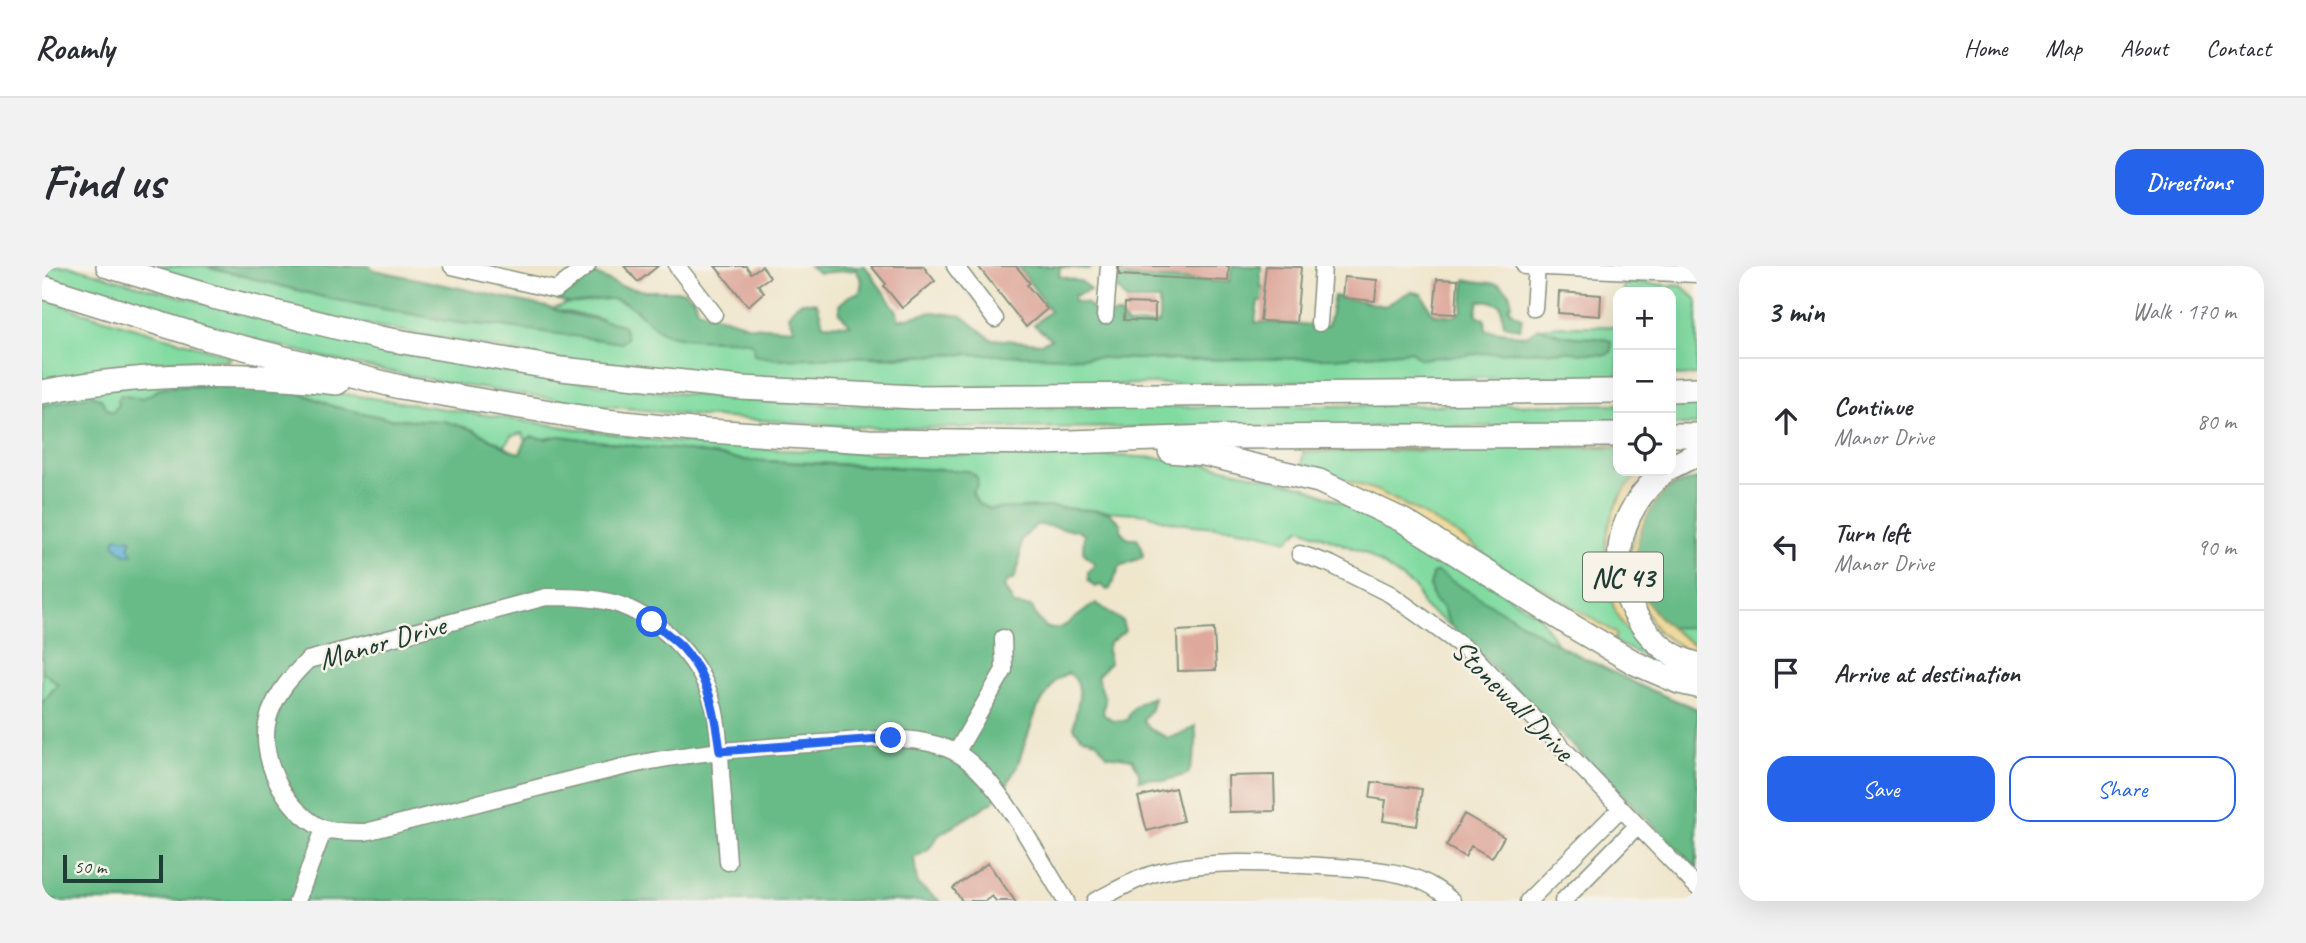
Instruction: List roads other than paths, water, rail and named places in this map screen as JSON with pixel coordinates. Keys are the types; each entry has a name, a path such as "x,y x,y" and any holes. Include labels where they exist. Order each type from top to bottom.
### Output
{"highway":[{"path":"108,266 209,296 380,338 561,369 741,388 824,394 954,397 1613,391"},
{"path":"42,287 208,339 400,387 605,421 692,430 869,441 1042,443 1213,437 1613,435"},
{"path":"42,392 110,380 226,374 400,387"},
{"path":"1676,390 1697,389"},
{"path":"1676,435 1697,435"},
{"path":"1042,443 1204,454 1319,481 1404,521 1635,663 1688,684 1684,694 1697,701"},
{"path":"1676,464 1697,454"},
{"name":"NC 43","path":"1660,476 1648,487 1625,524 1620,548 1621,571 1635,614 1650,635 1666,650 1697,664"}],"street":[{"path":"452,266 556,290 587,266"},
{"path":"677,266 714,314"},
{"path":"955,266 995,319"},
{"path":"1105,316 1109,266"},
{"path":"1319,323 1323,266"},
{"path":"1534,308 1533,266 1697,274"},
{"name":"Stonewall Drive","path":"1300,554 1330,564 1390,593 1462,646 1697,887"},
{"name":"Manor Drive","path":"324,829 298,811 276,783 266,751 269,715 286,681 308,660 547,597 581,597 620,605 652,622 682,648 703,676 714,709 720,751 728,862"},
{"path":"956,753 1004,670 1003,638"},
{"path":"297,901 324,829 366,832 634,765 720,751 891,738 930,743 956,753 980,771 997,790 1066,901"},
{"path":"1528,901 1620,808"},
{"path":"1563,901 1637,826"},
{"path":"1095,901 1126,885 1163,871 1217,863 1374,869 1413,877 1452,901"}],"water":[{"path":"116,537 132,539 129,547 133,554 125,554 114,544"}]}
